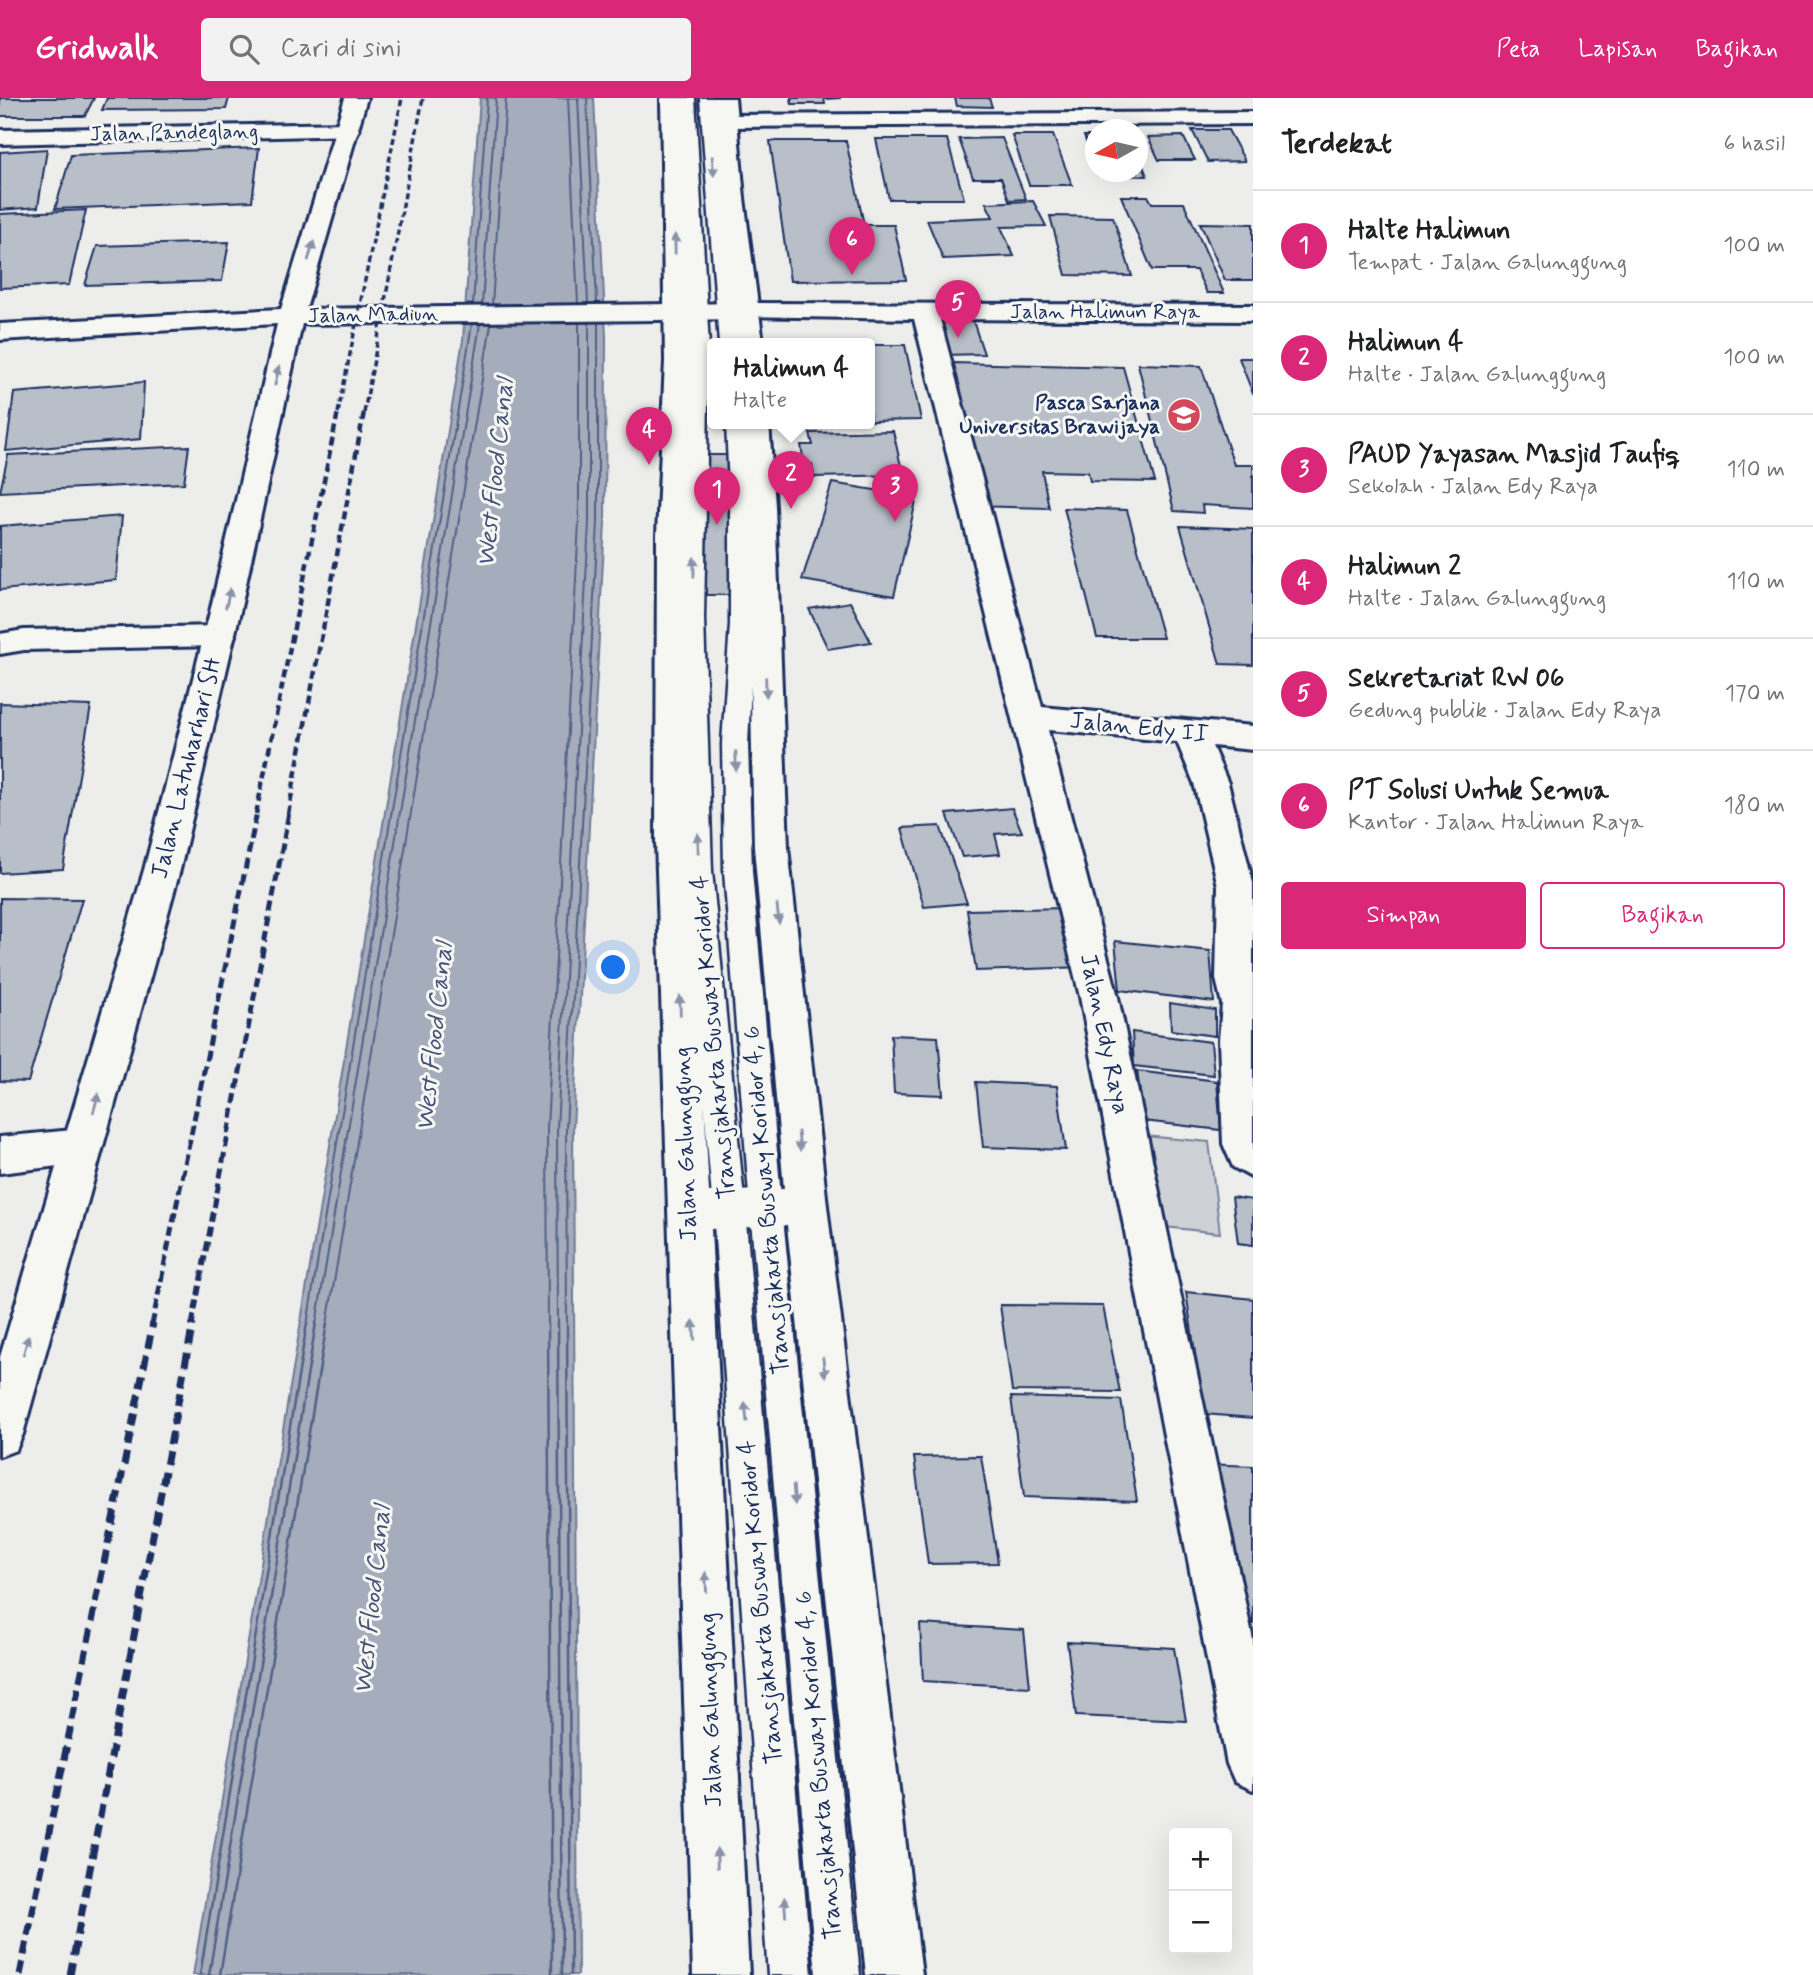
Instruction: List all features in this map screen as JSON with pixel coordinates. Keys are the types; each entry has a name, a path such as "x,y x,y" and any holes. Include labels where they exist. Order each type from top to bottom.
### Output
{"street":[{"name":"Jalan Latuharhari SH","path":"0,1434 162,870 219,636 290,317 356,98"},
{"path":"672,98 700,312"},
{"path":"1032,98 1041,120"},
{"path":"700,312 732,198 724,110 1041,120 1253,118"},
{"name":"Jalan Pandeglang","path":"0,137 348,130"},
{"name":"Jalan Edy Raya","path":"925,311 1098,998 1253,1764"},
{"path":"700,312 742,338"},
{"name":"Jalan Halimun Raya","path":"700,312 1253,313"},
{"name":"Jalan Madiun","path":"0,332 290,317 700,312"},
{"name":"Jalan Galunggung","path":"700,312 672,535 673,841 721,1975"},
{"path":"755,429 761,506 771,847 767,1208 894,1975"},
{"path":"0,644 24,640 219,636"},
{"name":"Jalan Edy II","path":"1026,717 1253,738"},
{"path":"1190,734 1211,783 1245,887 1244,981 1238,1040 1243,1144 1247,1155 1253,1160"},
{"path":"0,1155 83,1146"},
{"path":"689,1211 767,1208"}],"lane":[{"name":"Transjakarta Busway Koridor 4","path":"687,98 700,312"},
{"name":"Transjakarta Busway Koridor 4","path":"708,98 692,618 698,871 767,1208 790,1975"},
{"path":"700,312 724,338"},
{"name":"Transjakarta Busway Koridor 4, 6","path":"736,429 742,561 742,624 735,744 738,871 838,1975"}],"shaded area":[{"path":"1145,1136 1209,1142 1220,1233 1156,1226"}],"water":[{"name":"West Flood Canal","path":"480,98 594,98 606,337 605,523 573,1129 578,1975 193,1975 463,340"}],"building":[{"path":"0,98 94,98 85,116 0,116"},
{"path":"107,98 229,98 226,109 102,110"},
{"path":"791,98 841,98 824,99 825,104 792,104"},
{"path":"955,98 989,98 992,107 957,106"},
{"path":"1192,130 1228,130 1245,161 1208,162"},
{"path":"1012,135 1053,135 1072,185 1029,185"},
{"path":"1183,136 1195,160 1159,160 1148,137"},
{"path":"1002,138 1026,199 1009,200 1001,178 973,178 959,139"},
{"path":"876,139 947,139 964,199 889,199"},
{"path":"770,141 846,141 864,225 894,225 906,280 790,281"},
{"path":"259,148 252,201 55,209 71,155"},
{"path":"47,149 38,207 0,210 0,152"},
{"path":"1121,196 1148,196 1152,203 1184,203 1224,293 1207,293 1196,270 1152,270"},
{"path":"1033,201 1046,226 1001,227 1014,256 943,259 927,220 993,217 986,203"},
{"path":"86,210 69,285 0,288 0,214"},
{"path":"1050,216 1113,217 1132,276 1066,275"},
{"path":"1200,223 1253,224 1253,280 1225,280"},
{"path":"229,242 222,281 85,285 97,246"},
{"path":"973,321 984,354 943,355 933,323"},
{"path":"875,345 905,345 921,420 875,421"},
{"path":"1239,358 1253,358 1253,394"},
{"path":"952,363 1123,367 1155,482 1090,481 1088,472 1042,471 1049,508 974,506"},
{"name":"Pasca Sarjana Universitas Brawijaya","path":"1138,364 1201,366 1234,465 1253,465 1253,508 1202,505 1203,513 1174,511"},
{"path":"144,382 141,439 6,451 14,393"},
{"path":"893,431 903,475 814,477 812,464 804,464 801,445 813,445 810,433"},
{"path":"189,446 184,483 0,492 8,455"},
{"path":"703,455 732,455 733,595 701,595"},
{"path":"832,483 917,497 894,596 802,580"},
{"path":"1064,508 1127,510 1163,638 1097,638"},
{"path":"122,516 116,580 0,590 0,526"},
{"path":"1180,526 1253,529 1253,665 1220,664"},
{"path":"850,602 871,642 828,649 809,609"},
{"path":"0,703 91,706 63,869 0,873"},
{"path":"1012,808 1022,832 995,834 1000,854 962,857 947,814"},
{"path":"940,826 967,903 924,907 902,828"},
{"path":"0,898 82,899 28,1082 0,1081"},
{"path":"1067,908 1084,967 976,971 967,910"},
{"path":"1115,941 1210,951 1214,1002 1120,990"},
{"path":"1170,1003 1215,1010 1215,1036 1171,1030"},
{"path":"1132,1032 1211,1042 1214,1075 1134,1066"},
{"path":"891,1035 938,1037 943,1095 894,1093"},
{"path":"1137,1071 1217,1081 1221,1130 1144,1121"},
{"path":"976,1082 1057,1086 1066,1150 983,1147"},
{"path":"1232,1197 1253,1200 1253,1245 1238,1243"},
{"path":"1186,1292 1253,1299 1253,1418 1204,1414"},
{"path":"1000,1305 1103,1306 1120,1392 1012,1391"},
{"path":"1011,1397 1121,1400 1137,1501 1024,1497"},
{"path":"981,1456 998,1563 928,1564 914,1457"},
{"path":"1203,1464 1253,1466 1253,1624 1235,1624"},
{"path":"920,1624 1024,1630 1030,1687 923,1681"},
{"path":"1067,1642 1174,1648 1186,1721 1076,1716"}],"railway":[{"path":"338,413 402,98"},
{"path":"364,413 423,98"},
{"path":"256,814 338,412"},
{"path":"288,814 364,412"},
{"path":"152,1325 257,812"},
{"path":"192,1325 289,812"},
{"path":"20,1975 153,1323"},
{"path":"70,1975 193,1323"}],"place":[{"name":"PT Solusi Untuk Semua","path":"852,275"},
{"name":"Sekretariat RW 06","path":"958,338"},
{"name":"Pasca Sarjana Universitas Brawijaya","path":"1184,415"},
{"name":"Halimun 2","path":"649,465"},
{"name":"Halimun 4","path":"791,509"},
{"name":"PAUD Yayasan Masjid Taufiq","path":"895,522"},
{"name":"Halte Halimun","path":"717,525"}]}
